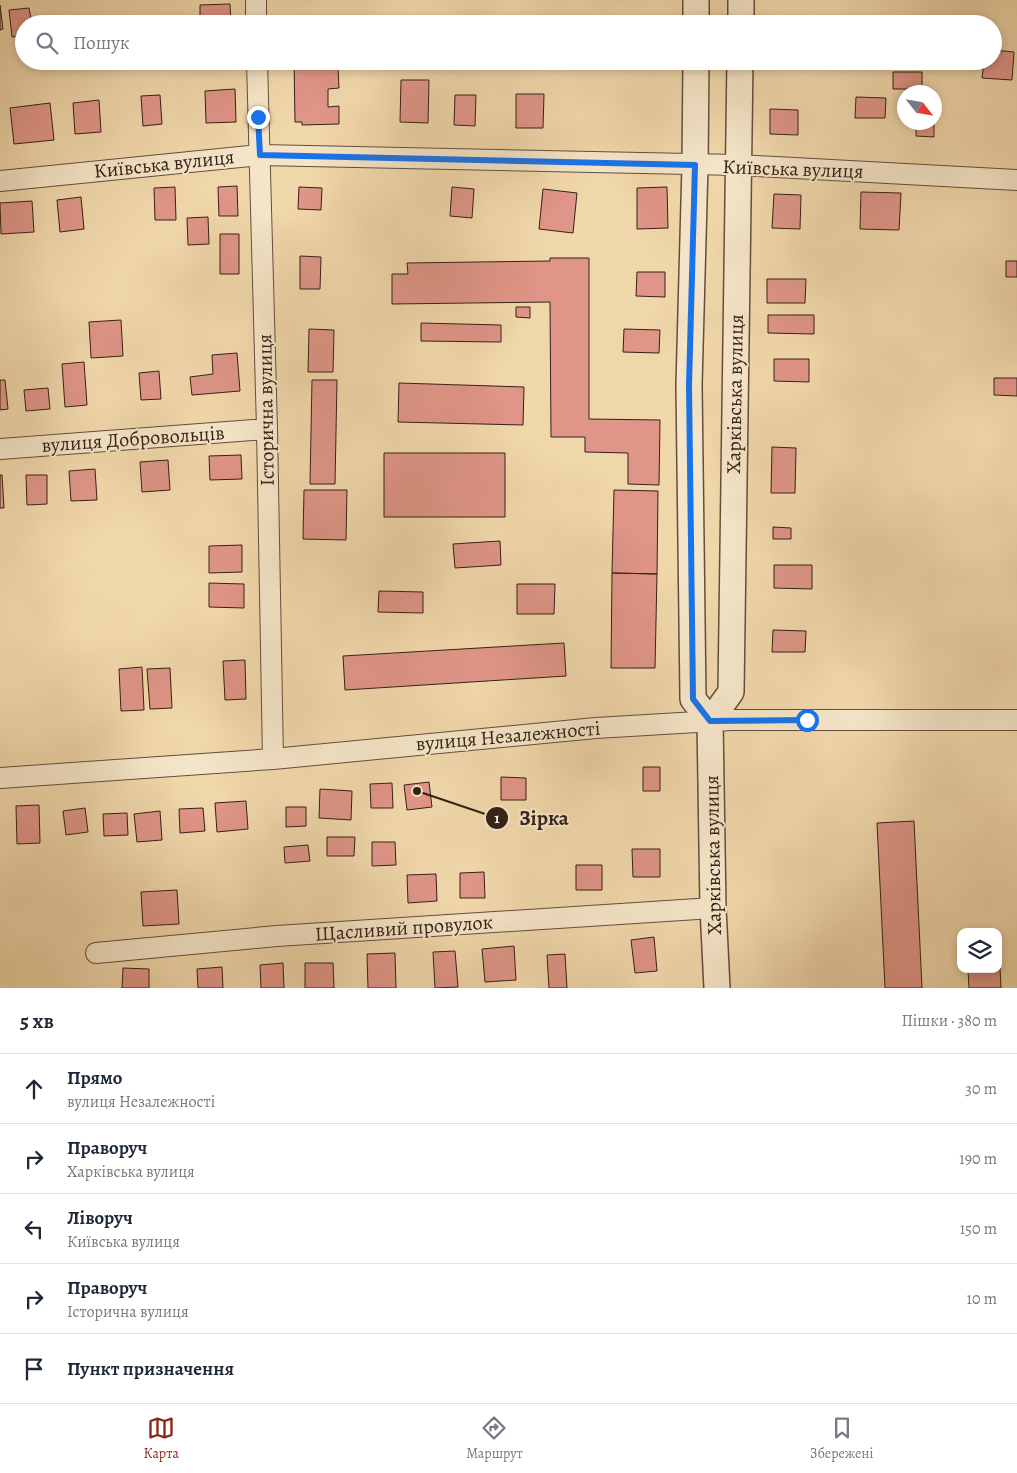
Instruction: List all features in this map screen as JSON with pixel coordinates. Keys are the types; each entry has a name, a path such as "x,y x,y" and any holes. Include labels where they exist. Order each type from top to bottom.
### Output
{"street":[{"path":"256,0 256,15"},
{"path":"696,0 696,15"},
{"path":"741,0 741,15"},
{"name":"Історична вулиця","path":"257,70 267,428 273,759"},
{"path":"696,70 689,385 693,699 710,721"},
{"name":"Харківська вулиця","path":"717,988 713,908 710,721 731,692 740,70"},
{"name":"Київська вулиця","path":"0,180 260,155 738,165 1017,180"},
{"name":"вулиця Добровольців","path":"0,450 267,428"},
{"name":"вулиця Незалежності","path":"0,778 273,759 596,728 710,721 1017,720"},
{"name":"Щасливий провулок","path":"96,953 277,936 713,908"}],"building":[{"path":"230,4 231,15 200,15 200,5"},
{"path":"0,5 3,29 0,30"},
{"path":"29,8 30,15 15,15 15,36 12,37 9,10"},
{"path":"1002,51 1014,52 1012,80 982,78 983,70 1002,70"},
{"path":"294,70 338,70 339,88 328,89 328,107 339,106 339,124 302,125 302,122 295,122"},
{"path":"893,72 922,72 922,85 897,85 897,89 893,89"},
{"path":"401,80 429,80 428,123 400,122"},
{"path":"235,89 236,122 206,123 205,91"},
{"path":"516,94 544,94 543,128 516,128"},
{"path":"160,95 162,124 143,126 141,96"},
{"path":"455,95 476,95 475,126 454,125"},
{"path":"856,97 886,98 885,118 855,118"},
{"path":"99,100 101,132 75,134 73,103"},
{"path":"50,103 54,140 14,144 10,108"},
{"path":"770,109 798,110 798,135 770,134"},
{"path":"916,130 934,130 934,137 916,136"},
{"path":"237,186 238,216 219,216 218,187"},
{"path":"175,187 176,220 155,220 154,188"},
{"path":"299,187 322,188 321,210 298,209"},
{"path":"452,187 474,189 472,218 450,216"},
{"path":"667,187 668,228 637,229 637,188"},
{"path":"543,189 577,193 573,233 539,229"},
{"path":"861,192 901,193 899,230 860,229"},
{"path":"774,194 801,195 800,229 772,228"},
{"path":"81,197 84,229 60,232 57,200"},
{"path":"32,201 34,232 1,234 0,203"},
{"path":"208,217 209,244 188,245 187,218"},
{"path":"220,234 239,234 239,274 220,274"},
{"path":"300,256 321,257 320,289 300,289"},
{"path":"550,258 589,258 589,419 660,420 659,485 628,484 628,453 585,452 585,437 551,437 550,302 392,304 392,274 408,274 407,263 550,261"},
{"path":"1006,261 1017,261 1017,277 1006,277"},
{"path":"637,272 665,272 665,297 636,296"},
{"path":"767,279 806,279 805,303 767,303"},
{"path":"516,307 530,307 530,318 516,317"},
{"path":"768,315 814,315 814,334 768,333"},
{"path":"121,320 123,356 91,358 89,322"},
{"path":"421,323 501,325 501,342 421,341"},
{"path":"309,329 334,330 333,372 308,372"},
{"path":"624,329 660,330 659,353 623,352"},
{"path":"237,353 240,391 192,395 190,377 213,374 212,355"},
{"path":"774,359 809,359 809,382 774,381"},
{"path":"84,362 87,405 65,407 62,364"},
{"path":"159,371 161,399 141,400 139,373"},
{"path":"994,378 1017,378 1017,396 994,395"},
{"path":"0,380 5,380 8,409 0,410"},
{"path":"312,380 337,380 335,484 310,484"},
{"path":"399,383 524,387 523,425 398,422"},
{"path":"48,388 50,409 26,411 24,390"},
{"path":"772,447 796,448 795,493 771,493"},
{"path":"384,453 505,453 505,517 384,517"},
{"path":"241,455 242,479 210,480 209,456"},
{"path":"168,460 170,490 142,492 140,462"},
{"path":"95,469 97,500 71,501 69,471"},
{"path":"0,475 2,475 4,508 0,508"},
{"path":"26,475 47,475 47,504 27,505"},
{"path":"304,490 347,490 346,540 303,539"},
{"path":"614,490 658,491 657,574 612,573"},
{"path":"773,527 791,528 791,539 773,539"},
{"path":"500,541 501,565 455,568 453,544"},
{"path":"242,545 242,572 209,573 209,546"},
{"path":"774,565 812,565 812,589 774,588"},
{"path":"612,573 657,574 655,668 611,668"},
{"path":"209,583 244,584 244,608 209,607"},
{"path":"517,584 555,584 554,614 517,614"},
{"path":"379,591 423,592 423,613 378,612"},
{"path":"773,630 806,631 805,652 772,652"},
{"path":"564,643 566,676 345,690 343,656"},
{"path":"245,660 246,699 225,700 223,661"},
{"path":"142,667 144,710 121,711 119,669"},
{"path":"170,668 172,708 150,709 147,669"},
{"path":"643,767 660,767 660,791 643,791"},
{"path":"501,777 526,778 526,800 501,800"},
{"path":"429,782 432,807 407,810 404,785"},
{"path":"392,783 393,808 371,808 370,784"},
{"path":"320,789 352,791 351,820 319,818"},
{"path":"246,801 248,829 217,832 215,803"},
{"path":"39,805 40,843 17,844 16,806"},
{"path":"286,807 306,807 306,826 286,827"},
{"path":"85,808 88,832 66,835 63,811"},
{"path":"203,808 205,831 180,833 179,809"},
{"path":"160,811 162,840 137,842 134,814"},
{"path":"127,813 128,835 104,836 103,814"},
{"path":"914,821 922,988 885,988 877,823"},
{"path":"327,837 355,837 354,856 327,856"},
{"path":"372,842 395,842 396,865 372,866"},
{"path":"308,845 310,861 285,863 284,847"},
{"path":"632,849 660,849 660,877 633,877"},
{"path":"576,865 602,865 602,890 576,890"},
{"path":"484,872 485,898 460,898 460,873"},
{"path":"436,874 437,901 408,903 407,875"},
{"path":"177,890 179,924 143,926 141,892"},
{"path":"654,937 657,971 635,973 631,940"},
{"path":"514,946 516,980 485,982 482,949"},
{"path":"455,951 458,987 435,988 433,952"},
{"path":"395,953 396,988 368,988 367,954"},
{"path":"565,954 567,988 549,988 547,955"},
{"path":"283,963 284,988 261,988 260,965"},
{"path":"305,963 333,963 334,988 305,988"},
{"path":"222,967 223,988 198,988 197,969"},
{"path":"123,968 149,969 149,988 122,988"},
{"path":"968,973 1000,973 1001,988 969,988"}],"place":[{"name":"Зірка","path":"417,791"}],"route":[{"path":"258,117 260,155 695,165 689,385 693,699 710,721 807,720"}]}
